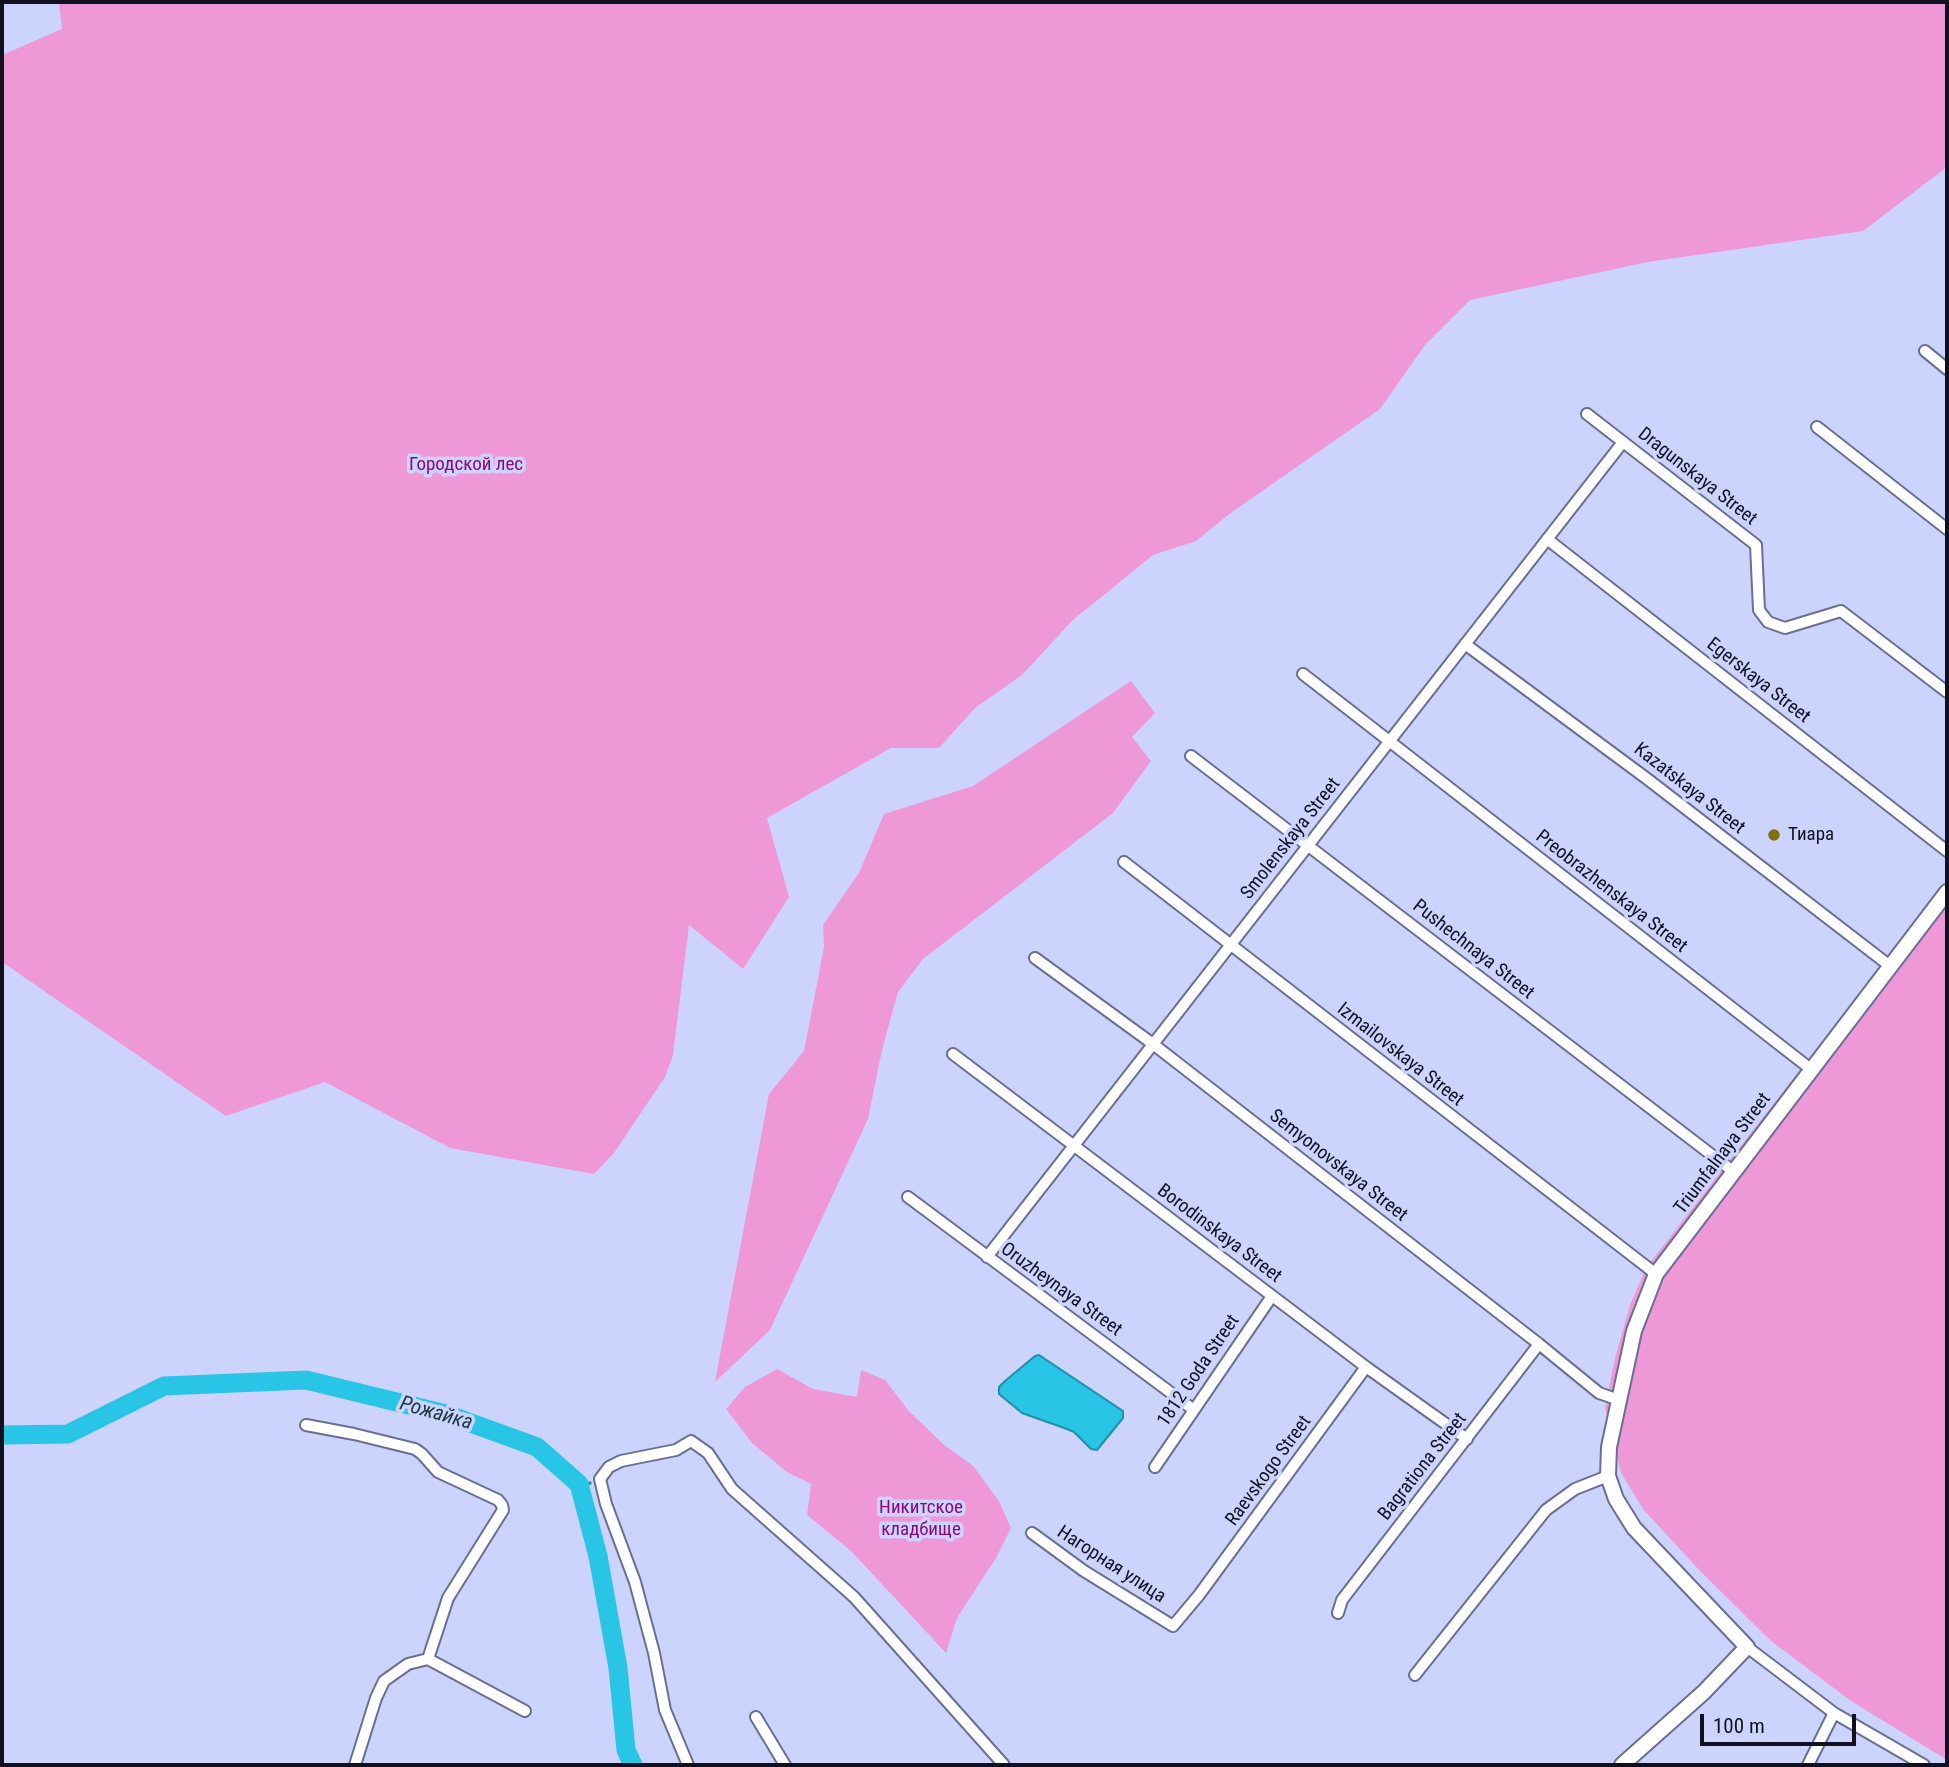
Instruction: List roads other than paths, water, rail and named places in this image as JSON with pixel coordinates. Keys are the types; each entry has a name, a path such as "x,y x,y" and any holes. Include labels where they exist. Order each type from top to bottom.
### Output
{"street":[{"path":"1924,351 1947,369"},
{"name":"Dragunskaya Street","path":"1587,414 1756,545 1759,610 1768,622 1786,628 1841,611 1947,692"},
{"path":"1817,427 1947,529"},
{"name":"Smolenskaya Street","path":"987,1257 1623,442"},
{"name":"Egerskaya Street","path":"1547,539 1947,851"},
{"name":"Kazatskaya Street","path":"1465,645 1646,778 1890,966"},
{"name":"Preobrazhenskaya Street","path":"1303,674 1812,1070"},
{"name":"Pushechnaya Street","path":"1191,755 1734,1172"},
{"name":"Izmailovskaya Street","path":"1124,862 1656,1274"},
{"name":"Triumfalnaya Street","path":"1747,1647 1634,1528 1616,1499 1608,1476 1609,1447 1634,1331 1656,1274 1947,892"},
{"name":"Semyonovskaya Street","path":"1035,958 1153,1044 1599,1393 1619,1400"},
{"name":"Borodinskaya Street","path":"953,1054 1366,1367 1467,1438"},
{"name":"Oruzheynaya Street","path":"908,1197 1194,1410"},
{"name":"1812 Goda Street","path":"1155,1467 1272,1296"},
{"name":"Bagrationa Street","path":"1338,1613 1342,1600 1539,1344"},
{"name":"Raevskogo Street","path":"1199,1595 1366,1367"},
{"path":"306,1425 415,1449 439,1472 498,1500 502,1505 503,1510 448,1598 428,1660"},
{"path":"688,1765 665,1710 654,1653 635,1582 606,1504 600,1479 609,1467 621,1461 676,1450 691,1441 708,1453 732,1489 854,1597 1004,1765"},
{"path":"1415,1675 1546,1510 1574,1489 1608,1476"},
{"name":"Нагорная улица","path":"1032,1533 1084,1571 1172,1626 1199,1595"},
{"path":"1622,1765 1704,1692 1747,1647 1834,1713 1924,1765"},
{"path":"355,1765 384,1681 408,1664 428,1660 525,1711"},
{"path":"1808,1765 1834,1713"},
{"path":"756,1717 785,1765"}],"water":[{"path":"1039,1355 1123,1411 1123,1418 1097,1450 1091,1449 1074,1432 1022,1413 999,1394 999,1387 1005,1381"}],"waterway":[{"name":"Рожайка","path":"2,1435 68,1434 164,1386 306,1380 446,1414 537,1447 579,1484 598,1556 618,1668 626,1750 633,1765"},
{"path":"579,1484 585,1486 590,1483"}],"place":[{"name":"Тиара","path":"1774,835"}],"park label":[{"name":"Городской лес","path":"466,465"},
{"name":"Никитское кладбище","path":"921,1519"}]}
